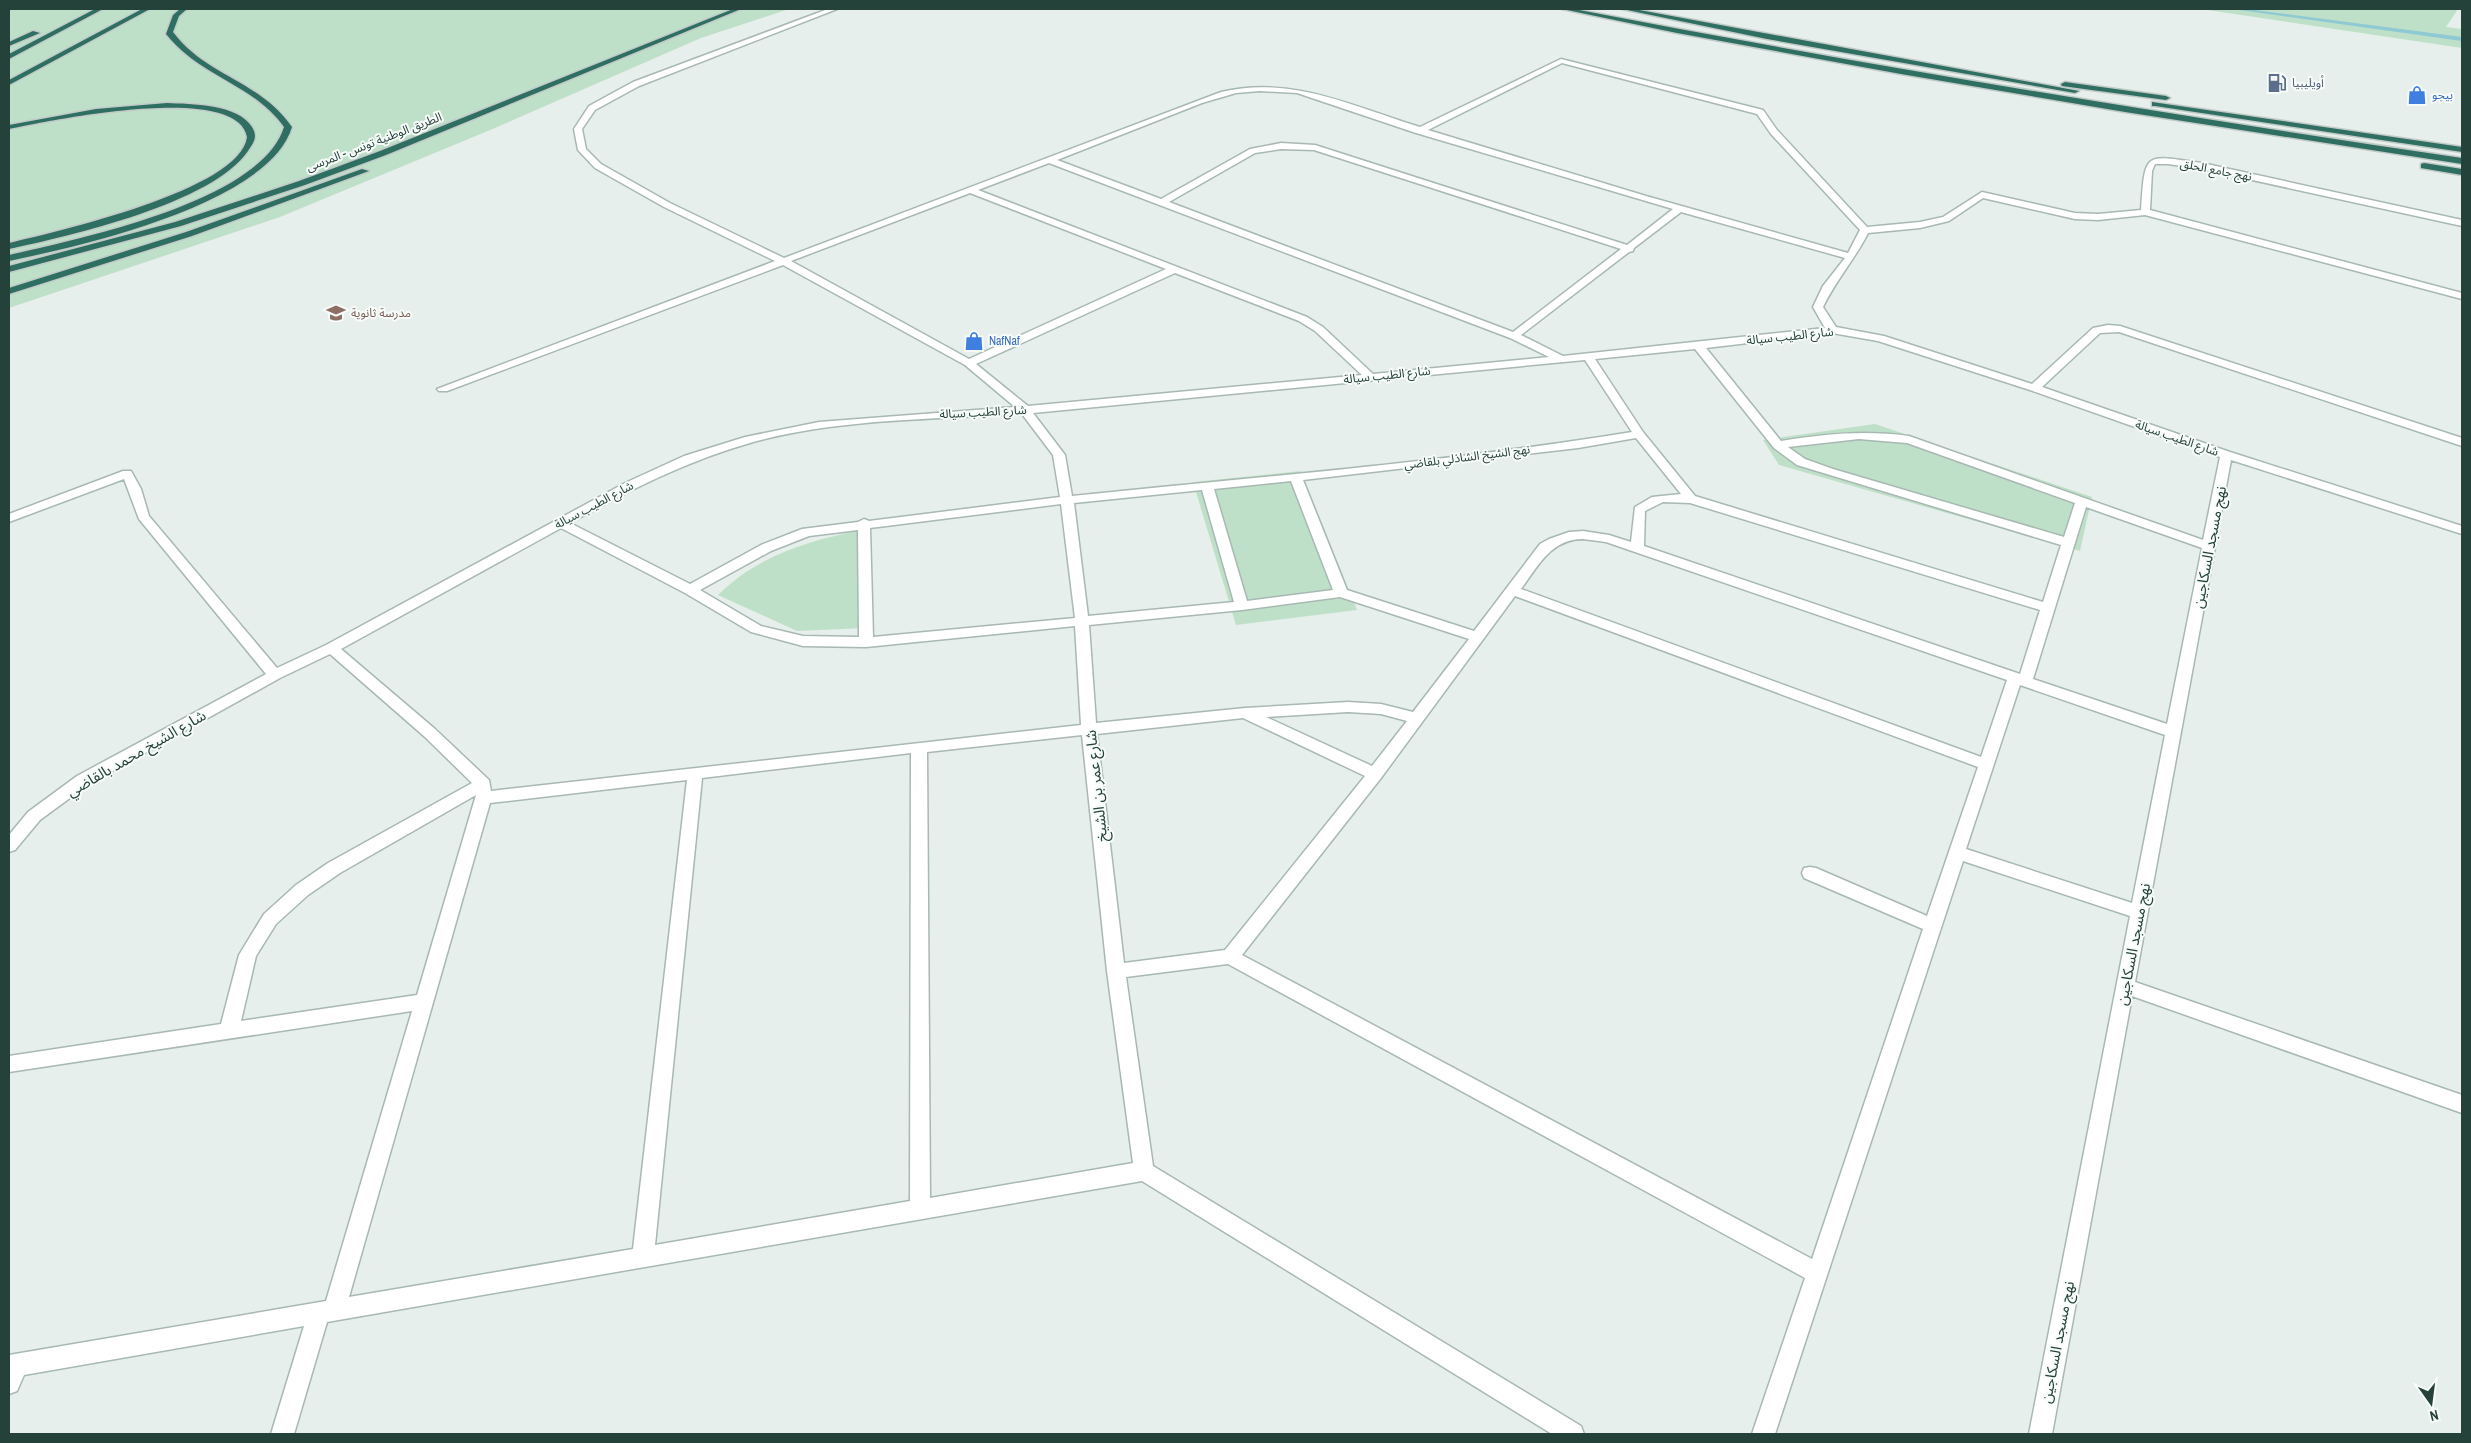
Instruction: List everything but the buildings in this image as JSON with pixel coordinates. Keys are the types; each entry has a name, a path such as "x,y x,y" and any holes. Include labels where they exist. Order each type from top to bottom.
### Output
{"highway":[{"path":"9,83 148,9"},
{"path":"9,258 131,225 207,197 247,176 268,159 283,143 288,127 281,113 266,102 189,58 176,45 168,32 176,15 184,9"},
{"name":"الطريق الوطنية تونس - المرسى","path":"9,269 178,224 302,183 738,9"},
{"path":"1565,9 1749,46 1957,83 2462,161"},
{"path":"1625,9 1767,37 2067,90 2462,150"},
{"path":"9,44 98,10"},
{"path":"9,57 98,10"},
{"path":"1960,70 2462,141"},
{"path":"1957,83 2114,116 2231,136"},
{"path":"407,154 473,126 554,84"},
{"path":"9,127 94,110 176,105 224,112 240,118 250,129 252,140 244,153 230,166 206,182 169,199 67,232 9,246"},
{"path":"9,290 189,234 380,165"},
{"path":"2414,165 2462,172"}],"street":[{"name":"شارع عمر بن الشيخ","path":"834,9 636,84 592,108 578,129 582,150 598,166 667,205 783,261 969,363 1025,410 1058,455 1067,500 1082,620 1089,728 1116,971 1144,1171"},
{"path":"1419,131 1561,61 1760,112 1774,132 1865,230"},
{"path":"443,389 1232,90 1278,87 1298,91 1419,131 1678,209 1852,257"},
{"path":"1162,202 1253,151 1274,146 1297,145 1315,148 1630,248"},
{"path":"1050,160 1514,336 1560,359"},
{"name":"نهج جامع الحلق","path":"2145,212 2148,171 2152,162 2168,161 2202,166 2462,223"},
{"path":"970,190 1303,319 1319,329 1369,376"},
{"path":"1865,230 1920,226 1946,219 1982,195 2075,216 2098,217 2145,212 2462,296"},
{"path":"1514,336 1678,209"},
{"path":"1832,330 1818,307 1828,286 1852,257 1865,230"},
{"path":"969,363 1174,269"},
{"path":"2034,388 2097,330 2108,328 2120,329 2462,442"},
{"name":"شارع الطيب سيالة","path":"275,675 331,648 630,486 688,459 749,439 819,425 906,417 1025,410 1369,376 1588,357 1832,330 1880,338 2034,388 2226,455 2462,530"},
{"path":"1698,346 1778,444 1801,462 2069,543"},
{"path":"1588,357 1638,434 1690,499"},
{"name":"نهج الشيخ الشاذلي بلقاضي","path":"690,590 766,548 808,532 864,523 1296,477 1578,444 1638,434"},
{"path":"1778,444 1851,434 1880,435 1909,440 2209,546"},
{"name":"نهج مسجد السكاجين","path":"2040,1434 2226,455"},
{"path":"9,518 127,474 136,489 143,516 169,550 275,675"},
{"path":"1296,477 1340,593"},
{"path":"1207,486 1242,606"},
{"path":"1637,548 1639,510 1657,499 1690,499 2048,608"},
{"path":"1764,1434 1987,765 2048,608 2082,500"},
{"path":"560,523 690,590 756,629 802,641 866,642 1242,606 1340,593 1478,637"},
{"path":"864,523 866,642"},
{"path":"1230,957 1375,774 1415,718 1545,547 1561,537 1585,534 1610,539 2173,732"},
{"path":"1513,591 1987,765"},
{"path":"331,648 430,733 484,791"},
{"name":"شارع الشيخ محمد بالقاضي","path":"9,846 34,816 83,780 275,675"},
{"path":"229,1031 248,955 270,919 302,890 334,868 484,791 695,774 1089,728 1245,713 1348,707 1381,709 1415,718"},
{"path":"1245,713 1375,774"},
{"path":"919,747 920,1210"},
{"path":"643,1257 695,774"},
{"path":"284,1434 326,1312 424,1002 484,791"},
{"path":"1958,853 2139,912"},
{"path":"1810,873 1933,926"},
{"path":"1116,971 1230,957 1818,1274"},
{"path":"2125,986 2462,1104"},
{"path":"9,1064 424,1002"},
{"path":"11,1372 326,1312 1144,1171 1573,1434"}],"green space":[{"path":"9,9 789,9 701,38 495,128 280,217 9,308"},
{"path":"2201,9 2458,9 2446,27 2462,29 2462,48"},
{"path":"1875,424 2092,497 2080,551 1779,465 1763,440"},
{"path":"1301,471 1357,610 1236,625 1193,482"},
{"path":"857,531 864,628 797,631 718,595 749,570 765,561 801,546"}],"waterway":[{"path":"2235,9 2462,39"}],"place":[{"name":"أويليبيا","path":"2277,83"},
{"name":"بيجو","path":"2417,95"},
{"name":"مدرسة ثانوية","path":"336,313"},
{"name":"NafNaf","path":"974,341"}]}
